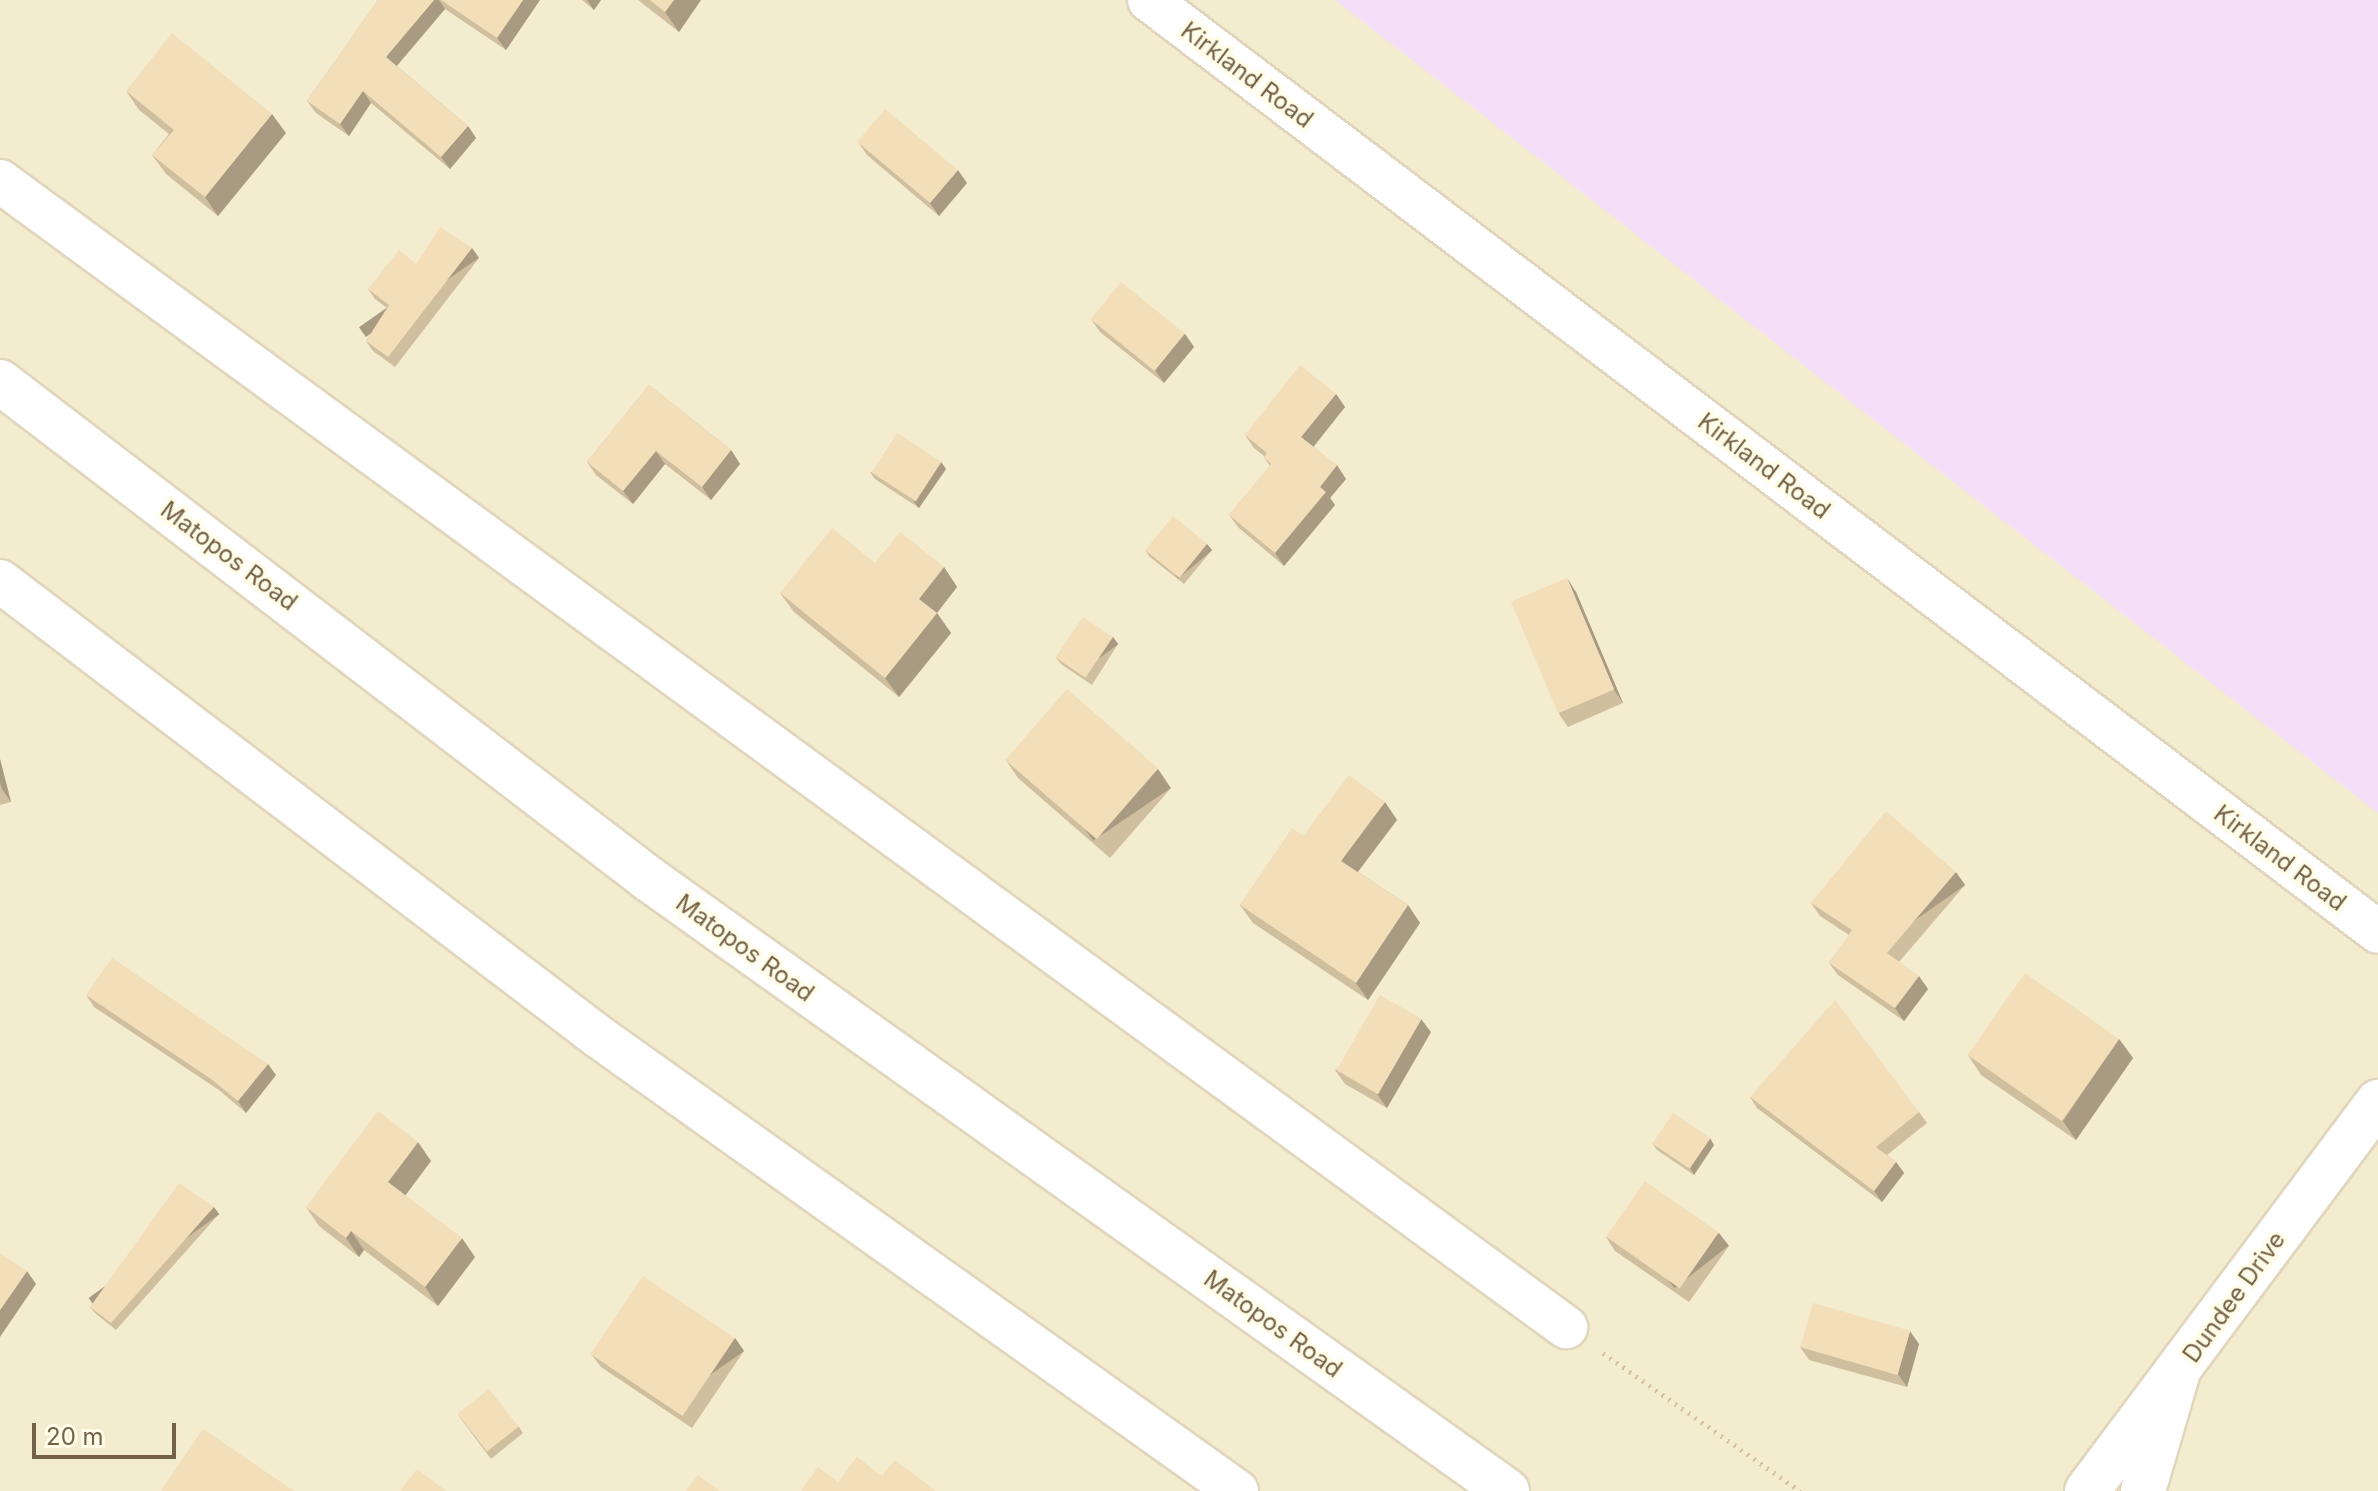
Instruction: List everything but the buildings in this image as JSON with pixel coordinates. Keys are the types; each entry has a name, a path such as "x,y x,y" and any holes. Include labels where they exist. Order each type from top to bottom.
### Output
{"main road":[{"name":"Matopos Road","path":"0,382 649,879 1507,1491"},
{"name":"Dundee Drive","path":"2087,1491 2177,1375 2378,1102"},
{"path":"2143,1491 2177,1375"}],"street":[{"name":"Kirkland Road","path":"1149,0 2378,932"},
{"path":"0,181 1566,1327"},
{"path":"0,581 599,1037 1237,1491"}],"path":[{"path":"1566,1327 1800,1491"}],"shaded area":[{"path":"0,0 2378,0 2378,1491 0,1491"},
{"path":"1335,0 2378,0 2378,813"}]}
